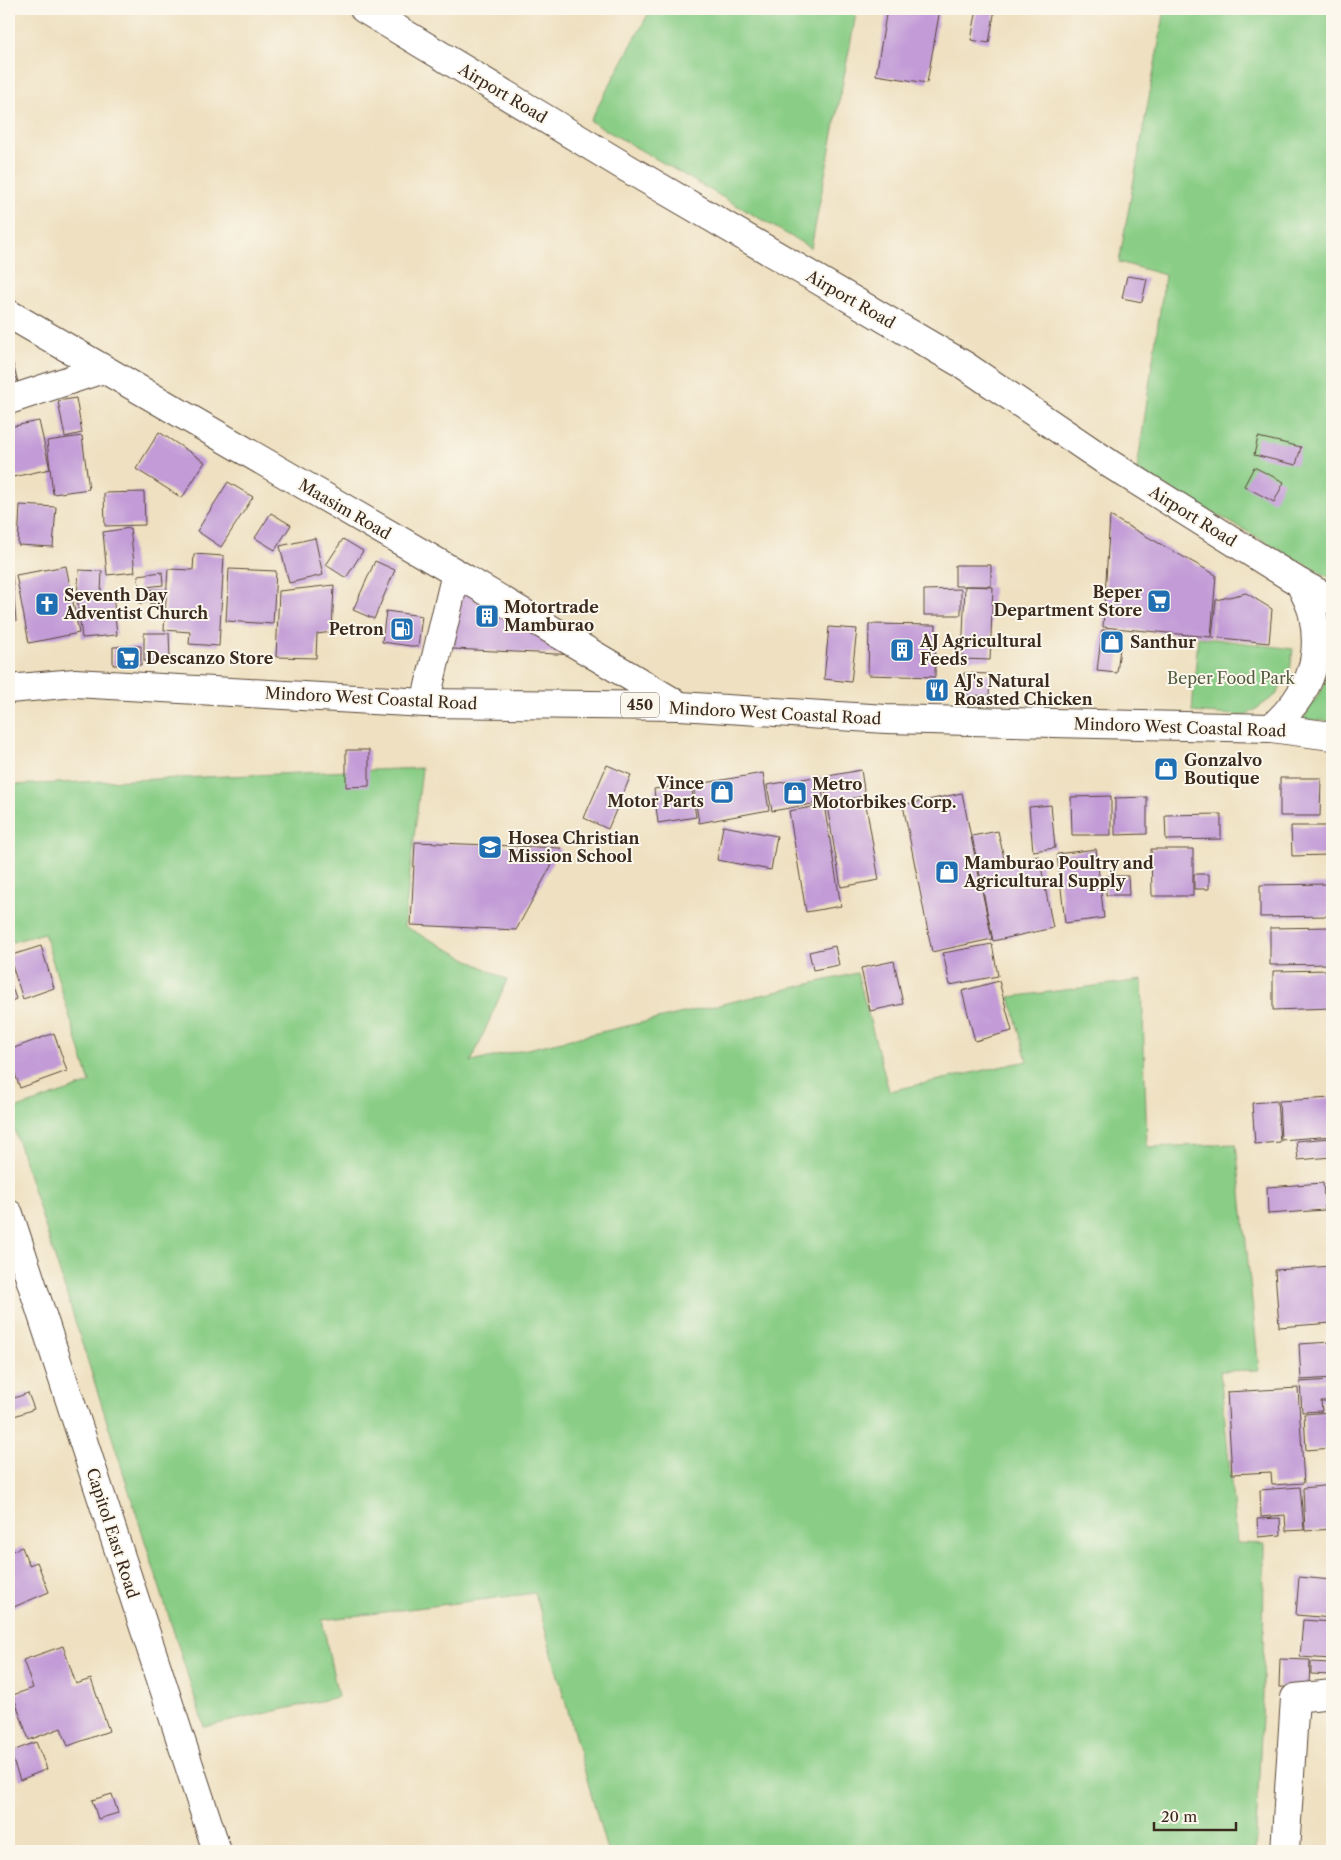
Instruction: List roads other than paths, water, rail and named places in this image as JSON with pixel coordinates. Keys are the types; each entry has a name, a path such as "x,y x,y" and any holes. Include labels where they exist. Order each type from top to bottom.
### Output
{"street":[{"name":"Airport Road","path":"364,9 627,168 964,365 1110,464 1300,583 1332,600"},
{"name":"Maasim Road","path":"9,314 456,572 680,706"},
{"path":"9,400 103,369"},
{"path":"425,703 456,572"},
{"path":"1271,728 1302,695 1313,669 1317,649 1313,613 1300,583"},
{"name":"Mindoro West Coastal Road","path":"9,689 75,683 425,703 680,706 886,720 1271,728 1332,736"},
{"name":"Capitol East Road","path":"9,1214 217,1851"},
{"path":"1285,1851 1295,1698 1332,1694"}],"place":[{"name":"Beper Department Store","path":"1159,601"},
{"name":"Seventh Day Adventist Church","path":"47,604"},
{"name":"Motortrade Mamburao","path":"487,616"},
{"name":"Petron","path":"402,629"},
{"name":"Santhur","path":"1112,642"},
{"name":"AJ Agricultural Feeds","path":"902,650"},
{"name":"Descanzo Store","path":"128,658"},
{"name":"AJ's Natural Roasted Chicken","path":"937,690"},
{"name":"Gonzalvo Boutique","path":"1166,769"},
{"name":"Vince Motor Parts","path":"722,792"},
{"name":"Metro Motorbikes Corp.","path":"795,793"},
{"name":"Hosea Christian Mission School","path":"490,847"},
{"name":"Mamburao Poultry and Agricultural Supply","path":"947,872"}],"park label":[{"name":"Beper Food Park","path":"1231,678"}]}
